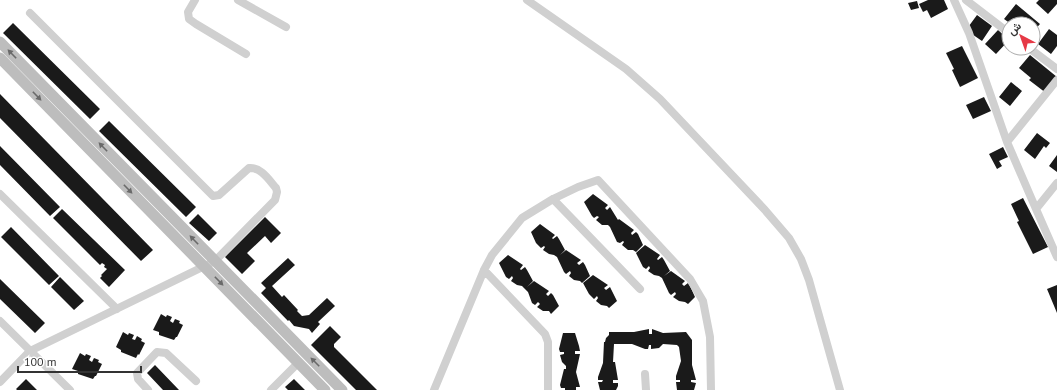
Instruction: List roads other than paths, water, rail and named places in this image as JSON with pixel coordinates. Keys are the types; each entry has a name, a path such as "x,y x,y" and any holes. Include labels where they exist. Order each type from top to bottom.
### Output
{"main road":[{"path":"0,42 342,390"},
{"path":"0,58 325,390"}],"street":[{"path":"195,0 188,12 189,19 246,54"},
{"path":"238,0 286,27"},
{"path":"527,0 626,69 660,99 765,210 789,238 801,259 809,280 840,390"},
{"path":"954,0 969,34 1007,142 1057,257"},
{"path":"966,0 1001,27"},
{"path":"0,382 30,351 215,260 275,200 278,192 259,170 249,168 219,195 213,196 30,13"},
{"path":"1040,56 1057,69"},
{"path":"1007,142 1057,80"},
{"path":"434,390 484,270 492,255 522,218 553,199 578,187 598,180 690,279 703,302 710,337 711,390"},
{"path":"1036,209 1057,182"},
{"path":"0,194 116,309"},
{"path":"553,199 640,289"},
{"path":"484,270 545,334 548,342 548,390"},
{"path":"0,321 70,390"},
{"path":"148,390 138,379 137,373 157,352 166,353 196,381"},
{"path":"271,390 298,363"},
{"path":"645,374 646,390"}]}
